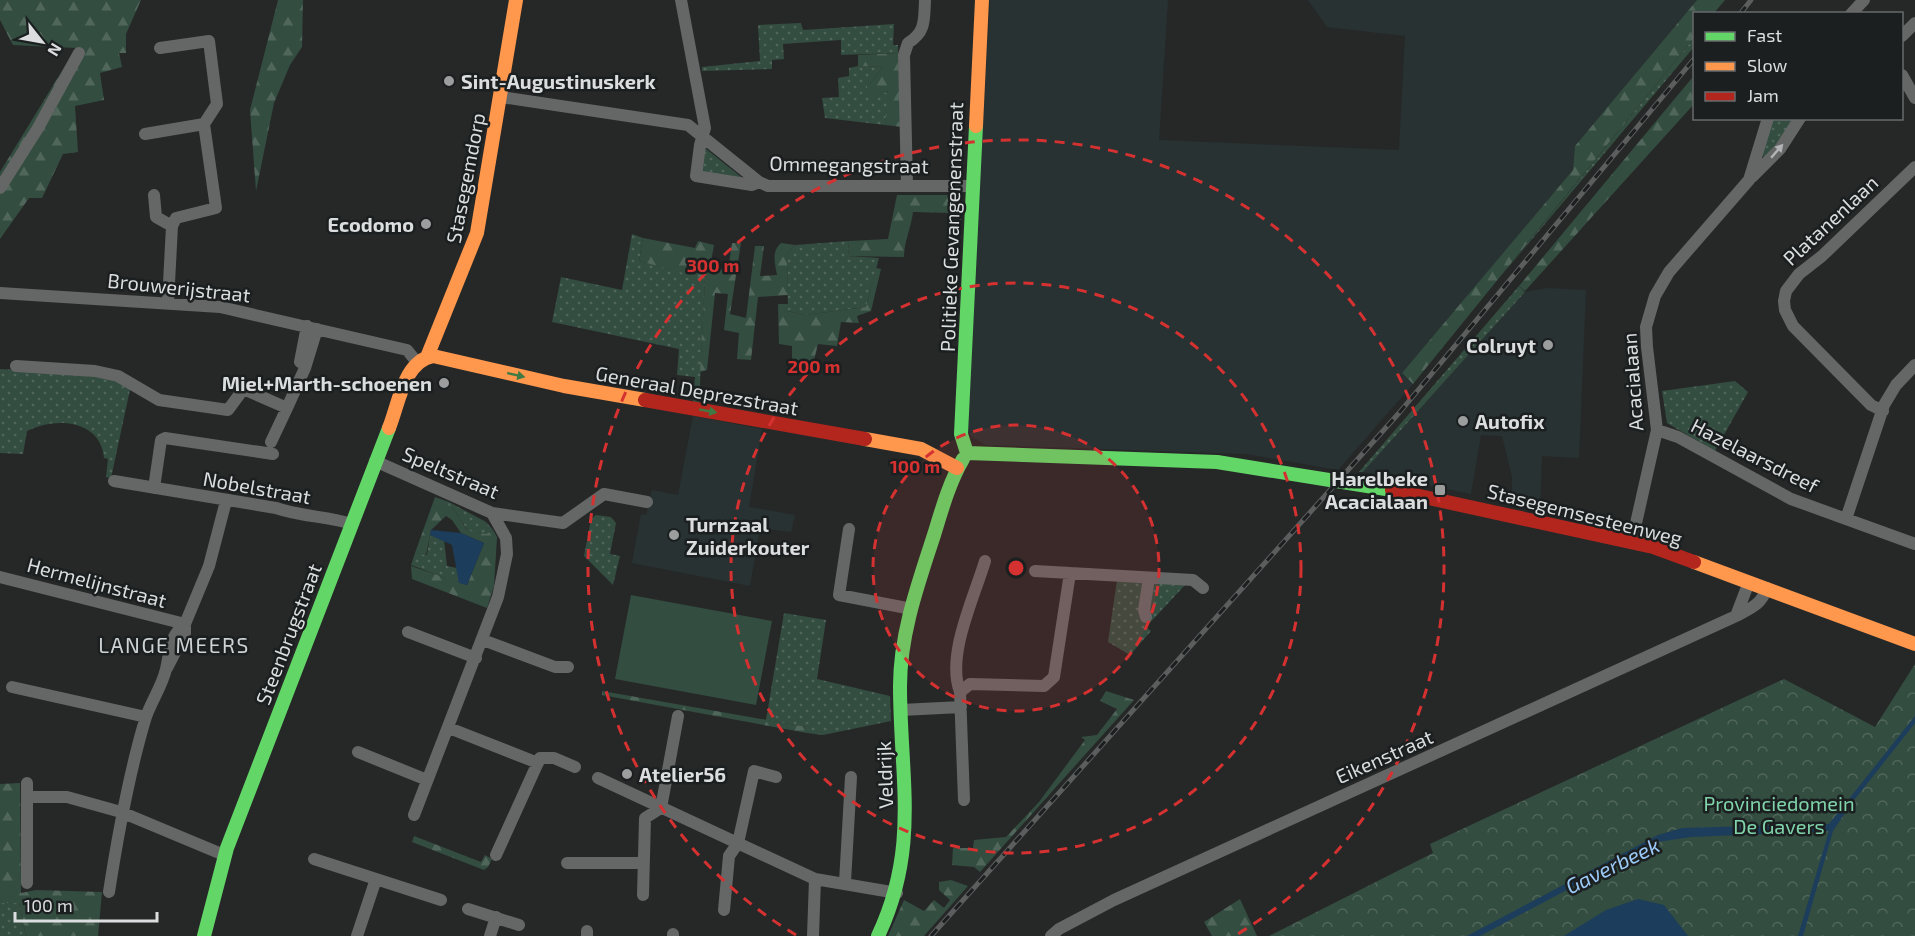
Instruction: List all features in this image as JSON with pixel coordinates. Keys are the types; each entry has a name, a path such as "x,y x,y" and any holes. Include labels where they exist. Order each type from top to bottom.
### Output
{"street":[{"name":"Stasegemdorp","path":"422,359 477,232 516,0"},
{"path":"681,0 704,112 703,137"},
{"path":"908,186 904,55 908,43 918,37 924,29 925,0"},
{"name":"Politieke Gevangenenstraat","path":"967,453 961,434 974,186 974,115 982,0"},
{"path":"1903,35 1915,23"},
{"path":"160,48 222,40"},
{"path":"168,302 171,226 176,218 216,208 204,124 217,104 209,41"},
{"path":"0,188 38,128 79,53"},
{"path":"1903,77 1915,98"},
{"name":"Ommegangstraat","path":"501,97 688,125 759,182 768,186 974,186"},
{"name":"Acacialaan","path":"1749,180 1767,120"},
{"name":"Acacialaan","path":"1632,541 1657,430 1646,327 1655,296 1669,272 1749,180 1780,149 1799,120"},
{"path":"145,134 204,124"},
{"name":"Ommegangstraat","path":"703,137 696,176 752,185 759,182"},
{"name":"Platanenlaan","path":"1882,411 1871,405 1793,326 1785,310 1784,301 1791,282 1799,273 1822,256 1915,167"},
{"path":"154,195 156,217 171,226"},
{"name":"Brouwerijstraat","path":"0,293 220,307 407,350 422,359"},
{"path":"16,366 95,371 118,376 159,400 217,410 228,410 242,391 287,408 295,392 312,328"},
{"name":"Generaal Deprezstraat","path":"422,359 459,362 564,386 921,449 957,468"},
{"name":"Steenbrugstraat","path":"204,936 224,855 403,392 408,372 422,359"},
{"path":"1846,519 1882,411 1896,385 1915,365"},
{"name":"Nobelstraat","path":"154,488 161,441 165,438 272,448 287,408"},
{"name":"Hazelaarsdreef","path":"1657,430 1678,437 1791,499 1909,542 1915,532"},
{"name":"Veldrijk","path":"878,936 897,893 905,833 901,710 902,656 912,609 957,468 967,453"},
{"name":"Stasegemsesteenweg","path":"967,453 1216,462 1268,468 1406,492 1632,541 1767,588 1915,644"},
{"name":"Speltstraat","path":"375,461 492,513 563,523 604,494 647,502"},
{"name":"Nobelstraat","path":"114,481 276,508 297,515 332,518 352,524"},
{"path":"110,892 121,812 146,717 166,669 167,654 177,631 185,624 209,566 226,501"},
{"path":"414,815 498,597 507,555 506,538 492,513"},
{"path":"849,530 839,595 912,609"},
{"path":"964,800 960,692 956,681 958,649 985,561"},
{"path":"1035,571 1193,580 1203,588"},
{"path":"960,692 970,684 1044,686 1050,682 1054,677 1070,573"},
{"name":"Hermelijnstraat","path":"0,577 185,624"},
{"path":"1146,617 1144,610 1149,578"},
{"path":"1736,616 1749,582"},
{"name":"Eikenstraat","path":"1051,936 1059,929 1114,900 1736,616 1758,605 1763,600 1767,588"},
{"path":"408,632 476,658"},
{"path":"483,640 555,667 568,667"},
{"path":"12,687 146,717"},
{"path":"901,710 961,707"},
{"path":"643,896 645,818 661,808 678,716"},
{"path":"449,728 538,763"},
{"path":"358,752 427,780"},
{"path":"496,855 540,758 547,756 575,767"},
{"path":"724,910 729,856 738,843 754,771 776,777"},
{"path":"844,882 851,777"},
{"path":"598,778 814,879 844,882 897,893"},
{"path":"27,783 27,883"},
{"path":"27,797 68,797 121,812 224,855"},
{"path":"314,859 441,900"},
{"path":"567,863 643,863"},
{"path":"357,936 376,879"},
{"path":"813,936 814,879"},
{"path":"468,909 519,925"},
{"path":"490,936 496,917"}],"shaded area":[{"path":"990,0 1168,0 1159,140 1399,150 1405,36 1327,27 1308,0 1697,0 1575,146 1573,170 1402,373 1413,384 1338,470 1246,454 986,445 972,437 965,429"},
{"path":"1547,288 1586,290 1579,458 1542,456 1540,509 1512,503 1512,477 1502,436 1481,435 1471,494 1363,472 1525,292"},
{"path":"693,416 762,429 749,507 795,515 791,532 760,528 750,586 632,563 641,514 646,515 652,490 678,495"}],"green space":[{"path":"0,0 141,0 126,34 126,53 119,53 122,67 100,73 104,100 75,106 78,152 63,154 42,198 29,198 0,239 0,172 76,48 13,45 0,20"},
{"path":"278,0 303,0 302,47 290,65 274,103 256,191 250,110"},
{"path":"1697,0 1725,0 1715,12 1693,12 1693,39 1413,384 1402,373 1573,170 1575,146"},
{"path":"801,23 803,30 894,24 893,45 898,45 898,53 841,55 841,40 783,44 784,59 772,60 772,69 702,71 702,67 760,61 758,25"},
{"path":"1693,39 1693,48 1501,276"},
{"path":"898,53 902,127 885,125 888,91 872,99 867,94 867,87 883,67 858,66 858,55"},
{"path":"883,67 867,87 867,94 872,98 889,91 885,125 825,118 822,98 839,97 838,78 849,76 849,68"},
{"path":"1692,78 1693,105 1525,291 1519,286"},
{"path":"1773,120 1796,120 1766,158 1761,155"},
{"path":"705,148 746,181 703,174 700,162"},
{"path":"897,195 962,195 960,234 952,234 952,213 913,212 904,257 848,256 849,241 888,239"},
{"path":"632,234 643,238 639,261 705,278 699,405 693,404 695,377 677,375 679,349 552,322 561,277 622,290"},
{"path":"643,238 695,248 698,241 714,245 710,267 728,271 732,243 741,243 730,314 746,318 755,246 764,246 760,276 777,275 775,254 781,243 795,245 787,254 788,295 758,297 751,360 737,359 739,333 724,330 728,294 715,293 707,370 700,372 705,279 639,261"},
{"path":"849,241 848,256 879,258 866,307 804,315 788,311 787,254 795,245"},
{"path":"876,268 881,269 871,311 857,316 859,323 841,322 837,346 818,344 813,364 792,362 792,346 779,344 778,304 788,304 788,311 804,315 866,307"},
{"path":"1519,286 1525,292 1363,472 1359,472"},
{"path":"0,369 95,374 131,385 111,478 106,477 108,459 104,458 101,445 95,436 75,425 63,423 39,426 27,431 23,454 0,453"},
{"path":"1735,381 1748,392 1715,451 1667,423 1662,391"},
{"path":"435,497 449,502 467,530 486,534 493,530 497,537 494,586 487,608 412,579 411,566 467,585 484,543 461,533 452,520 446,516 431,530 426,555 415,553"},
{"path":"449,502 486,522 493,530 486,534 468,531"},
{"path":"596,515 611,517 616,523 610,554 620,556 613,585 584,556 591,519"},
{"path":"430,535 444,540 447,566 457,568 459,583 411,565 415,553 427,555"},
{"path":"1118,573 1186,584 1146,627 1151,631 1130,655 1108,642"},
{"path":"631,595 772,621 756,705 615,679"},
{"path":"784,613 826,620 817,679 890,696 891,721 823,735 807,733 807,727 766,720"},
{"name":"Provinciedomein De Gavers","path":"1915,664 1915,936 1269,936 1433,853 1430,844 1784,679 1875,727"},
{"path":"602,691 807,727 807,733 602,695"},
{"path":"1106,691 1134,700 980,872 974,867 952,865 953,848 973,848 974,840 1006,837 1039,802 1085,740 1081,737 1097,735 1117,709 1100,701"},
{"path":"20,783 21,893 36,890 102,892 98,936 26,936 19,903 0,903 0,784"},
{"path":"414,836 481,862 485,855 492,859 484,870 412,842"},
{"path":"951,880 968,886 924,936 888,936 904,900 924,911 934,900 944,908 950,900 939,890 939,882"},
{"path":"1240,899 1257,936 1212,936 1204,922"},
{"path":"0,903 19,903 26,936 0,936"}],"water":[{"path":"431,530 461,533 484,543 467,585 459,583 452,545 430,535"},
{"name":"Gaverbeek","path":"1915,716 1915,723 1851,804 1833,831 1803,936 1798,936 1829,831 1691,837 1657,842 1480,936 1467,936 1658,835 1682,828 1829,824"},
{"path":"1638,899 1664,905 1688,936 1564,936 1606,910"}],"railway":[{"path":"1742,12 1751,0"},
{"path":"931,936 1399,413 1693,60"}],"traffic: fast":[{"path":"967,453 961,434 976,126"},
{"path":"204,936 227,848 389,428"},
{"path":"967,453 1217,462 1392,490"},
{"path":"878,936 891,903 899,872 903,842 905,812 900,686 903,647 911,609 946,496 963,459"}],"traffic: slow":[{"path":"427,357 477,233 516,0"},
{"path":"976,126 982,0"},
{"path":"389,428 409,374 415,366 433,356 564,386 645,400"},
{"path":"865,439 921,449 957,468"},
{"path":"1694,562 1915,644"}],"traffic: jam":[{"path":"645,400 865,439"},
{"path":"1392,490 1653,547 1694,562"}],"place":[{"name":"Sint-Augustinuskerk","path":"449,81"},
{"name":"Ecodomo","path":"426,224"},
{"name":"Colruyt","path":"1548,345"},
{"name":"Miel+Marth-schoenen","path":"444,383"},
{"name":"Autofix","path":"1463,421"},
{"name":"Harelbeke Acacialaan","path":"1440,490"},
{"name":"Turnzaal Zuiderkouter","path":"674,535"},
{"name":"Atelier56","path":"627,774"}],"district":[{"name":"LANGE MEERS","path":"174,644"}]}
